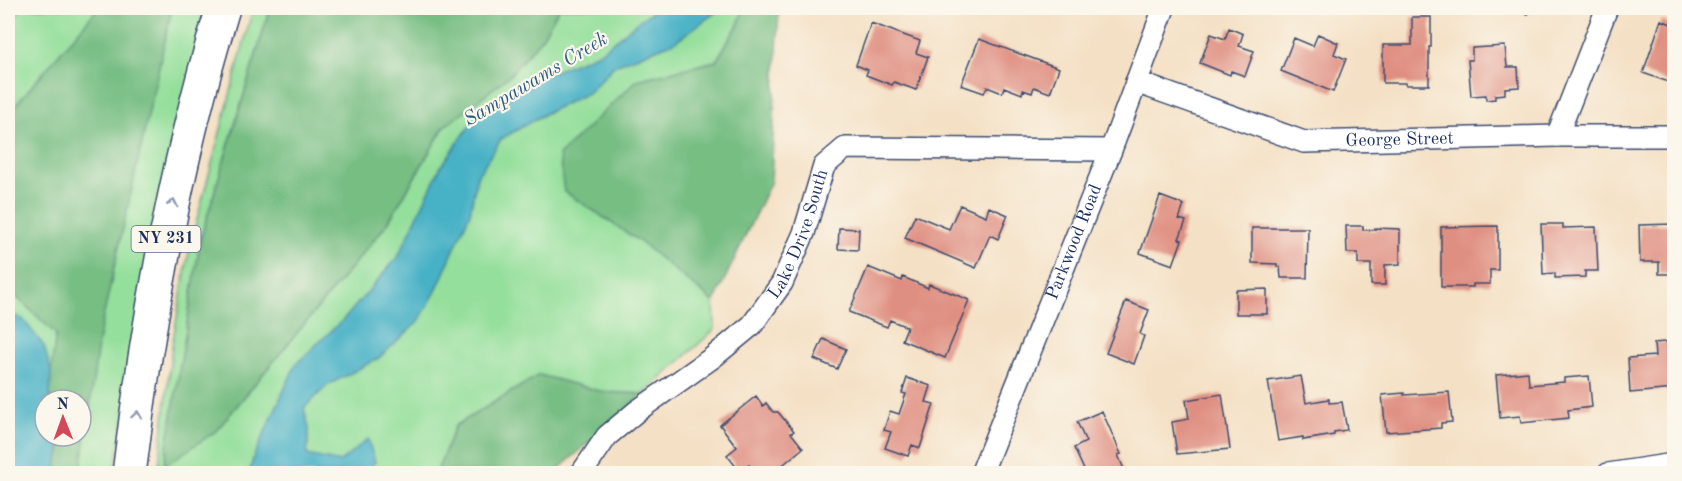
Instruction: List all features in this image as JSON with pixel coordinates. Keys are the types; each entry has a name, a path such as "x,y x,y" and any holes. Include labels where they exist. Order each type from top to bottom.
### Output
{"main road":[{"name":"NY 231","path":"129,474 144,364 168,225 202,80 222,8"}],"street":[{"name":"Parkwood Road","path":"981,474 1111,150 1164,8"},
{"path":"1557,136 1607,8"},
{"name":"George Street","path":"1136,82 1304,142 1674,135"},
{"name":"Lake Drive South","path":"581,474 607,436 637,411 712,358 752,325 782,282 804,233 824,166 845,148 1111,150"},
{"path":"1608,474 1674,464"}],"green space":[{"path":"21,8 207,8 114,473 8,474 8,28"},
{"path":"98,8 172,8 99,336 92,388 50,388 56,334 8,289 8,114"},
{"path":"253,8 270,8 201,237 164,465 216,431 387,224 444,127 509,76 543,36 559,8 658,8 599,53 538,78 415,223 398,257 346,317 296,364 254,456 249,473 158,474 172,345 190,246"},
{"path":"270,8 559,8 543,36 509,76 444,127 387,224 216,431 164,466 201,237"},
{"path":"722,8 744,8 738,25 716,61 637,80 564,191 639,241 714,302 715,329 644,394 603,392 539,375 455,426 436,474 363,473 375,462 340,462 307,455 309,429 303,408 328,385 379,358 435,293 470,213 477,176 501,139 546,113 588,93 615,65 674,42"},
{"path":"744,8 779,8 771,181 714,302 639,241 564,191 559,155 637,80 716,61 738,25"},
{"path":"539,375 603,392 644,394 554,473 436,474 455,426"},
{"path":"61,448 84,448 81,473 55,473"}],"water":[{"name":"Sampawams Creek","path":"658,8 722,8 674,42 615,65 588,93 546,113 501,139 477,176 470,213 435,293 419,321 379,358 328,385 304,408 309,429 307,455 340,462 368,439 375,462 363,473 249,473 254,456 296,364 346,317 398,257 440,168 473,121 538,78 599,53"},
{"path":"8,313 23,319 44,346 51,371 50,388 33,388 33,448 61,448 55,473 8,473"}],"building":[{"path":"1512,8 1531,8 1528,14"},
{"path":"1412,17 1431,17 1429,85 1383,83 1383,45 1412,45"},
{"path":"1661,20 1674,25 1674,84 1643,73"},
{"path":"871,23 920,41 916,53 928,57 916,90 894,82 892,85 866,75 868,70 856,65"},
{"path":"1229,28 1243,34 1239,46 1254,51 1245,76 1231,71 1230,75 1200,63 1211,34 1225,39"},
{"path":"1318,34 1338,43 1334,54 1346,59 1333,92 1281,71 1294,38 1313,46"},
{"path":"979,39 1059,68 1050,93 1034,87 1032,93 1023,90 1022,94 1004,87 1002,93 987,87 984,93 961,85"},
{"path":"1505,46 1507,67 1518,67 1519,87 1505,88 1505,94 1495,95 1495,99 1486,100 1486,95 1471,96 1468,60 1472,60 1472,48"},
{"path":"1160,196 1184,205 1179,219 1186,221 1173,265 1140,253"},
{"path":"960,205 986,216 989,207 1008,215 998,239 990,235 976,268 905,238 915,215 949,229"},
{"path":"1541,224 1563,224 1563,228 1596,227 1598,271 1585,271 1585,277 1555,278 1555,273 1543,274"},
{"path":"1674,224 1674,274 1659,274 1659,262 1640,262 1639,225"},
{"path":"1346,226 1363,226 1363,230 1400,229 1400,264 1385,265 1385,285 1371,285 1371,264 1358,264 1358,253 1347,253"},
{"path":"1498,226 1498,270 1490,270 1490,284 1473,284 1473,287 1441,287 1441,227"},
{"path":"839,228 859,229 858,250 838,249"},
{"path":"1252,228 1308,228 1307,278 1281,278 1280,267 1277,267 1277,264 1252,263"},
{"path":"868,267 902,281 903,277 928,288 929,284 969,300 945,358 902,340 907,327 890,320 887,327 849,312"},
{"path":"1267,289 1267,314 1236,314 1236,290"},
{"path":"1126,301 1149,310 1140,334 1144,336 1134,364 1106,353"},
{"path":"823,339 846,349 837,369 814,359"},
{"path":"1674,341 1674,389 1630,393 1628,358 1655,356 1654,343"},
{"path":"1528,372 1529,385 1564,382 1564,378 1589,376 1592,407 1568,410 1569,418 1521,423 1520,416 1500,418 1496,375"},
{"path":"1301,376 1306,403 1329,399 1329,403 1342,402 1347,430 1334,432 1334,435 1303,440 1303,437 1278,441 1268,381"},
{"path":"907,378 931,386 926,402 934,404 920,448 912,445 908,456 885,448 891,432 884,430 890,411 899,414 906,394 902,393"},
{"path":"1449,392 1452,422 1441,423 1441,428 1386,432 1382,395"},
{"path":"1222,394 1230,449 1177,454 1172,422 1189,419 1186,400"},
{"path":"756,396 763,406 766,403 773,412 778,412 794,431 791,433 803,448 772,474 768,469 763,474 756,474 749,465 740,472 727,455 737,447 720,425"},
{"path":"1102,411 1121,454 1118,455 1126,474 1086,474 1074,448 1086,442 1077,422"}]}
